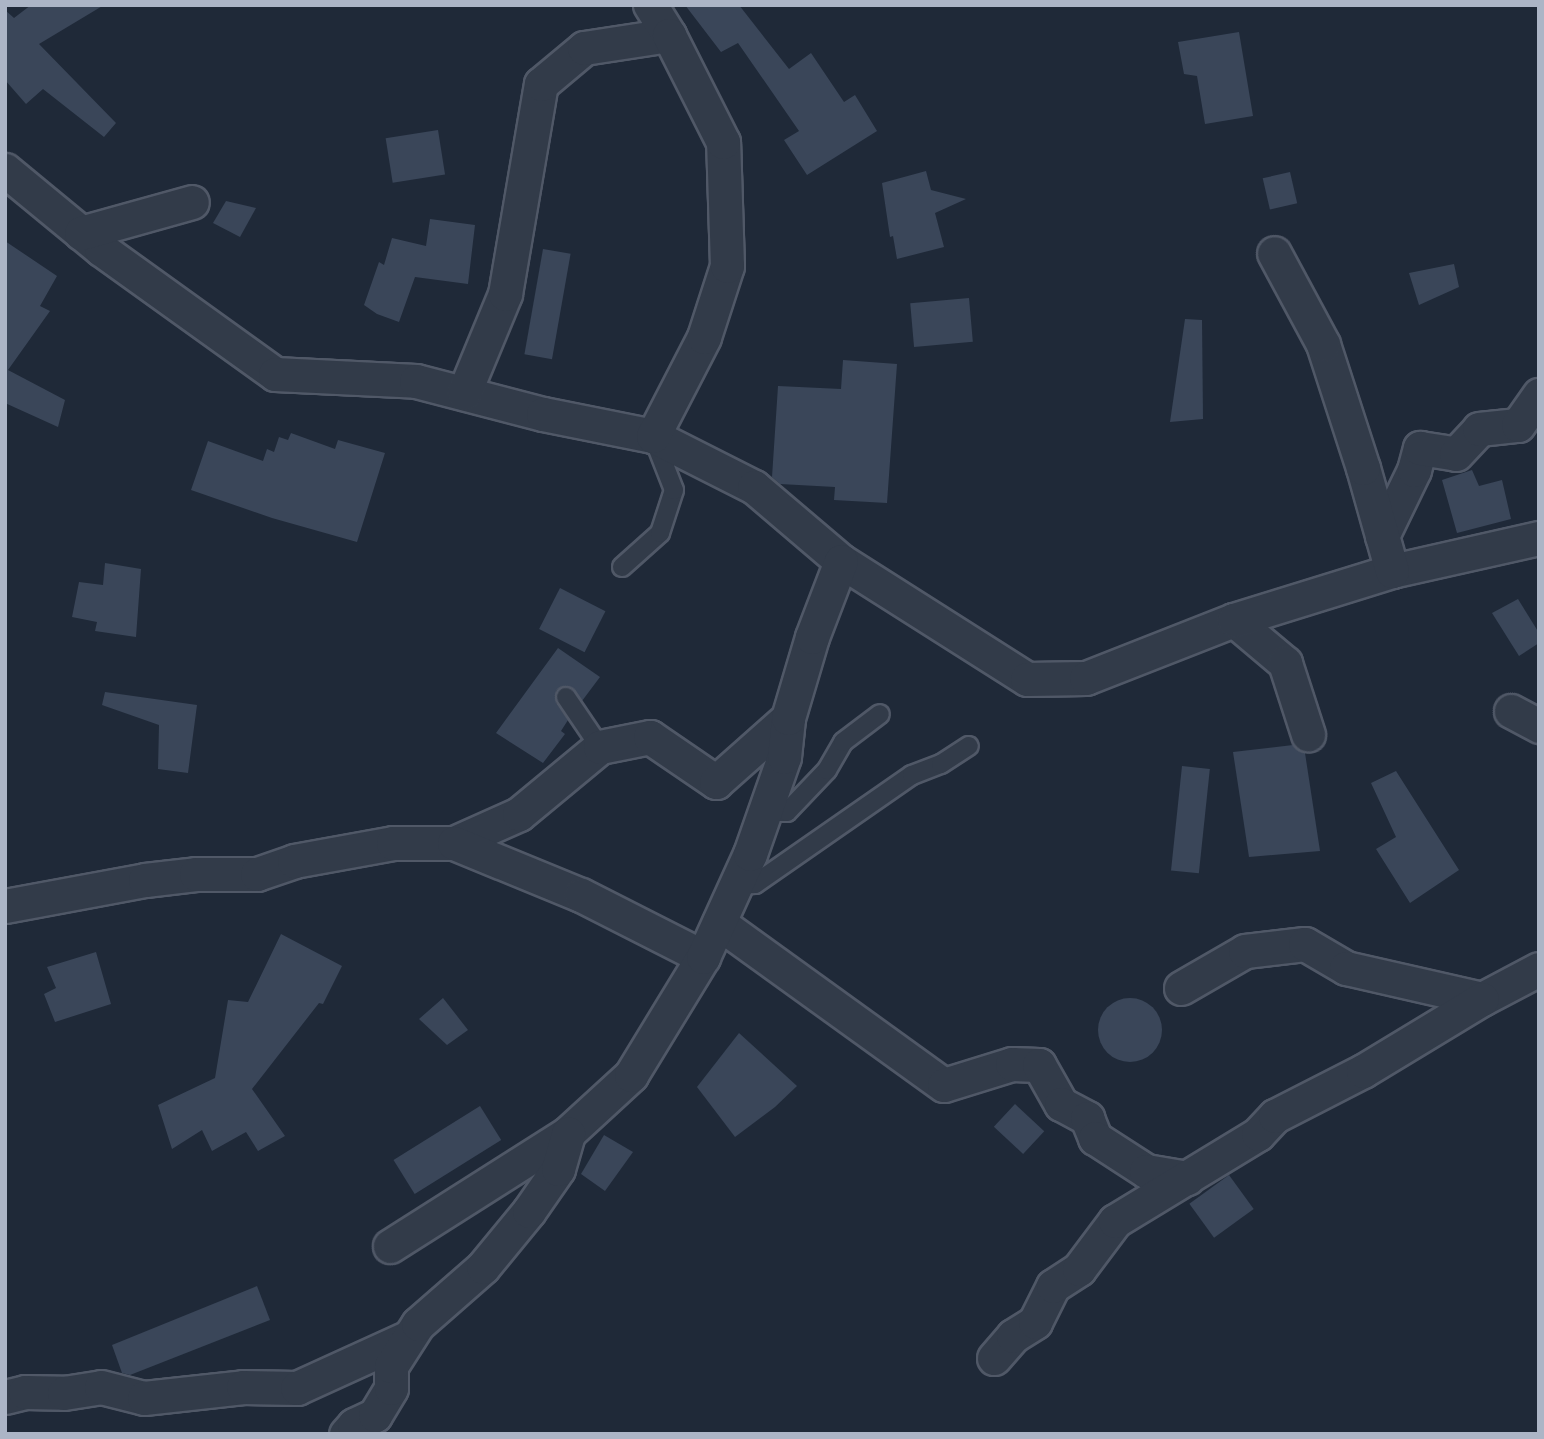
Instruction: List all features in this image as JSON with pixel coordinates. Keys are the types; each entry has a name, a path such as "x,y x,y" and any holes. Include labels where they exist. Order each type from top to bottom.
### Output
{"street":[{"path":"650,5 669,35 723,142 727,266 704,337 653,436"},
{"path":"464,393 506,295 541,84 584,48 669,35"},
{"path":"5,170 81,233 275,374 416,381 543,414 653,436 754,487 841,561 1027,679 1086,678 1234,620 1392,571 1539,538"},
{"path":"81,233 191,202"},
{"path":"1274,253 1323,344 1392,571"},
{"path":"1382,536 1414,470 1420,448 1456,454 1479,429 1518,425 1539,395"},
{"path":"390,1246 568,1133 631,1075 703,957 736,885 783,757 788,719 812,637 841,561"},
{"path":"1234,620 1285,663 1308,734"},
{"path":"454,844 519,814 600,747 650,737 715,792 788,719"},
{"path":"5,906 145,880 196,874 257,874 294,861 393,843 454,844 581,895 703,957"},
{"path":"719,923 944,1085 1012,1064 1038,1065 1061,1104 1087,1118 1096,1139 1146,1171 1187,1178"},
{"path":"1181,988 1245,951 1305,944 1346,968 1482,999"},
{"path":"994,1357 1013,1336 1035,1322 1053,1286 1079,1269 1115,1221 1258,1134 1275,1116 1363,1071 1482,999 1539,969"},
{"path":"346,1434 354,1425 375,1415 391,1388 391,1366 418,1324 483,1267 529,1211 558,1169 568,1133"},
{"path":"5,1397 25,1392 64,1393 101,1387 144,1398 243,1387 298,1388 409,1337"}],"lane":[{"path":"622,567 660,533 674,490 653,436"},
{"path":"566,697 600,747"},
{"path":"765,812 787,812 827,770 843,742 880,713"},
{"path":"736,885 755,884 912,775 941,764 968,746"}],"building":[{"path":"31,5 104,5 39,44 116,123 104,137 43,89 26,104 5,80 5,10 14,18"},
{"path":"685,5 739,5 789,69 811,53 844,102 855,95 877,131 807,175 784,140 799,131 738,43 721,52"},
{"path":"1239,32 1253,116 1205,124 1197,76 1184,74 1178,42"},
{"path":"438,130 445,174 393,183 386,138"},
{"path":"926,171 931,190 966,199 935,213 944,247 897,259 893,236 890,237 882,183"},
{"path":"1290,172 1297,203 1270,209 1263,178"},
{"path":"226,201 256,208 240,237 213,223"},
{"path":"430,219 475,225 468,284 415,277 399,322 377,314 364,305 379,262 384,265 392,238 426,246"},
{"path":"5,241 57,276 40,306 50,311 8,370 65,400 58,427 5,403"},
{"path":"543,249 571,254 552,359 524,354"},
{"path":"1454,264 1459,287 1419,305 1409,273"},
{"path":"969,298 973,342 914,347 910,303"},
{"path":"1185,319 1202,320 1203,419 1170,422"},
{"path":"843,360 897,364 887,503 834,500 835,487 780,484 772,477 778,386 841,389"},
{"path":"291,433 335,449 338,440 385,453 357,542 272,518 191,490 208,441 263,461 267,449 274,452 279,437 288,440"},
{"path":"1472,470 1479,486 1502,480 1511,519 1457,533 1442,480"},
{"path":"105,563 141,569 136,637 95,631 97,622 72,617 79,582 103,585"},
{"path":"560,588 605,611 585,652 539,629"},
{"path":"1518,599 1539,633 1539,643 1519,656 1492,613"},
{"path":"558,648 600,677 582,701 570,687 560,687 556,691 556,703 568,720 561,731 565,734 543,763 496,733"},
{"path":"105,692 197,705 188,773 158,769 159,725 102,705"},
{"path":"1293,745 1305,753 1320,851 1249,857 1233,752"},
{"path":"1182,766 1210,769 1199,873 1171,870"},
{"path":"1396,771 1459,870 1410,903 1376,849 1396,837 1371,783"},
{"path":"281,934 342,966 323,1004 319,1003 252,1089 285,1136 258,1151 246,1132 212,1151 202,1130 172,1149 158,1105 215,1078 228,1000 248,1002"},
{"path":"96,952 111,1004 55,1022 44,994 56,988 47,967"},
{"path":"443,998 468,1030 447,1045 419,1019"},
{"path":"1130,998 1148,1004 1156,1012 1162,1030 1156,1048 1148,1056 1130,1062 1112,1056 1104,1048 1098,1030 1104,1012 1112,1004"},
{"path":"739,1033 797,1086 775,1107 735,1137 697,1087"},
{"path":"1015,1104 1044,1131 1023,1154 994,1127"},
{"path":"480,1106 501,1140 415,1194 393,1160"},
{"path":"604,1135 633,1152 605,1191 581,1174"},
{"path":"1229,1175 1254,1209 1214,1238 1189,1204"},
{"path":"257,1286 270,1320 130,1375 122,1373 112,1345"}]}
